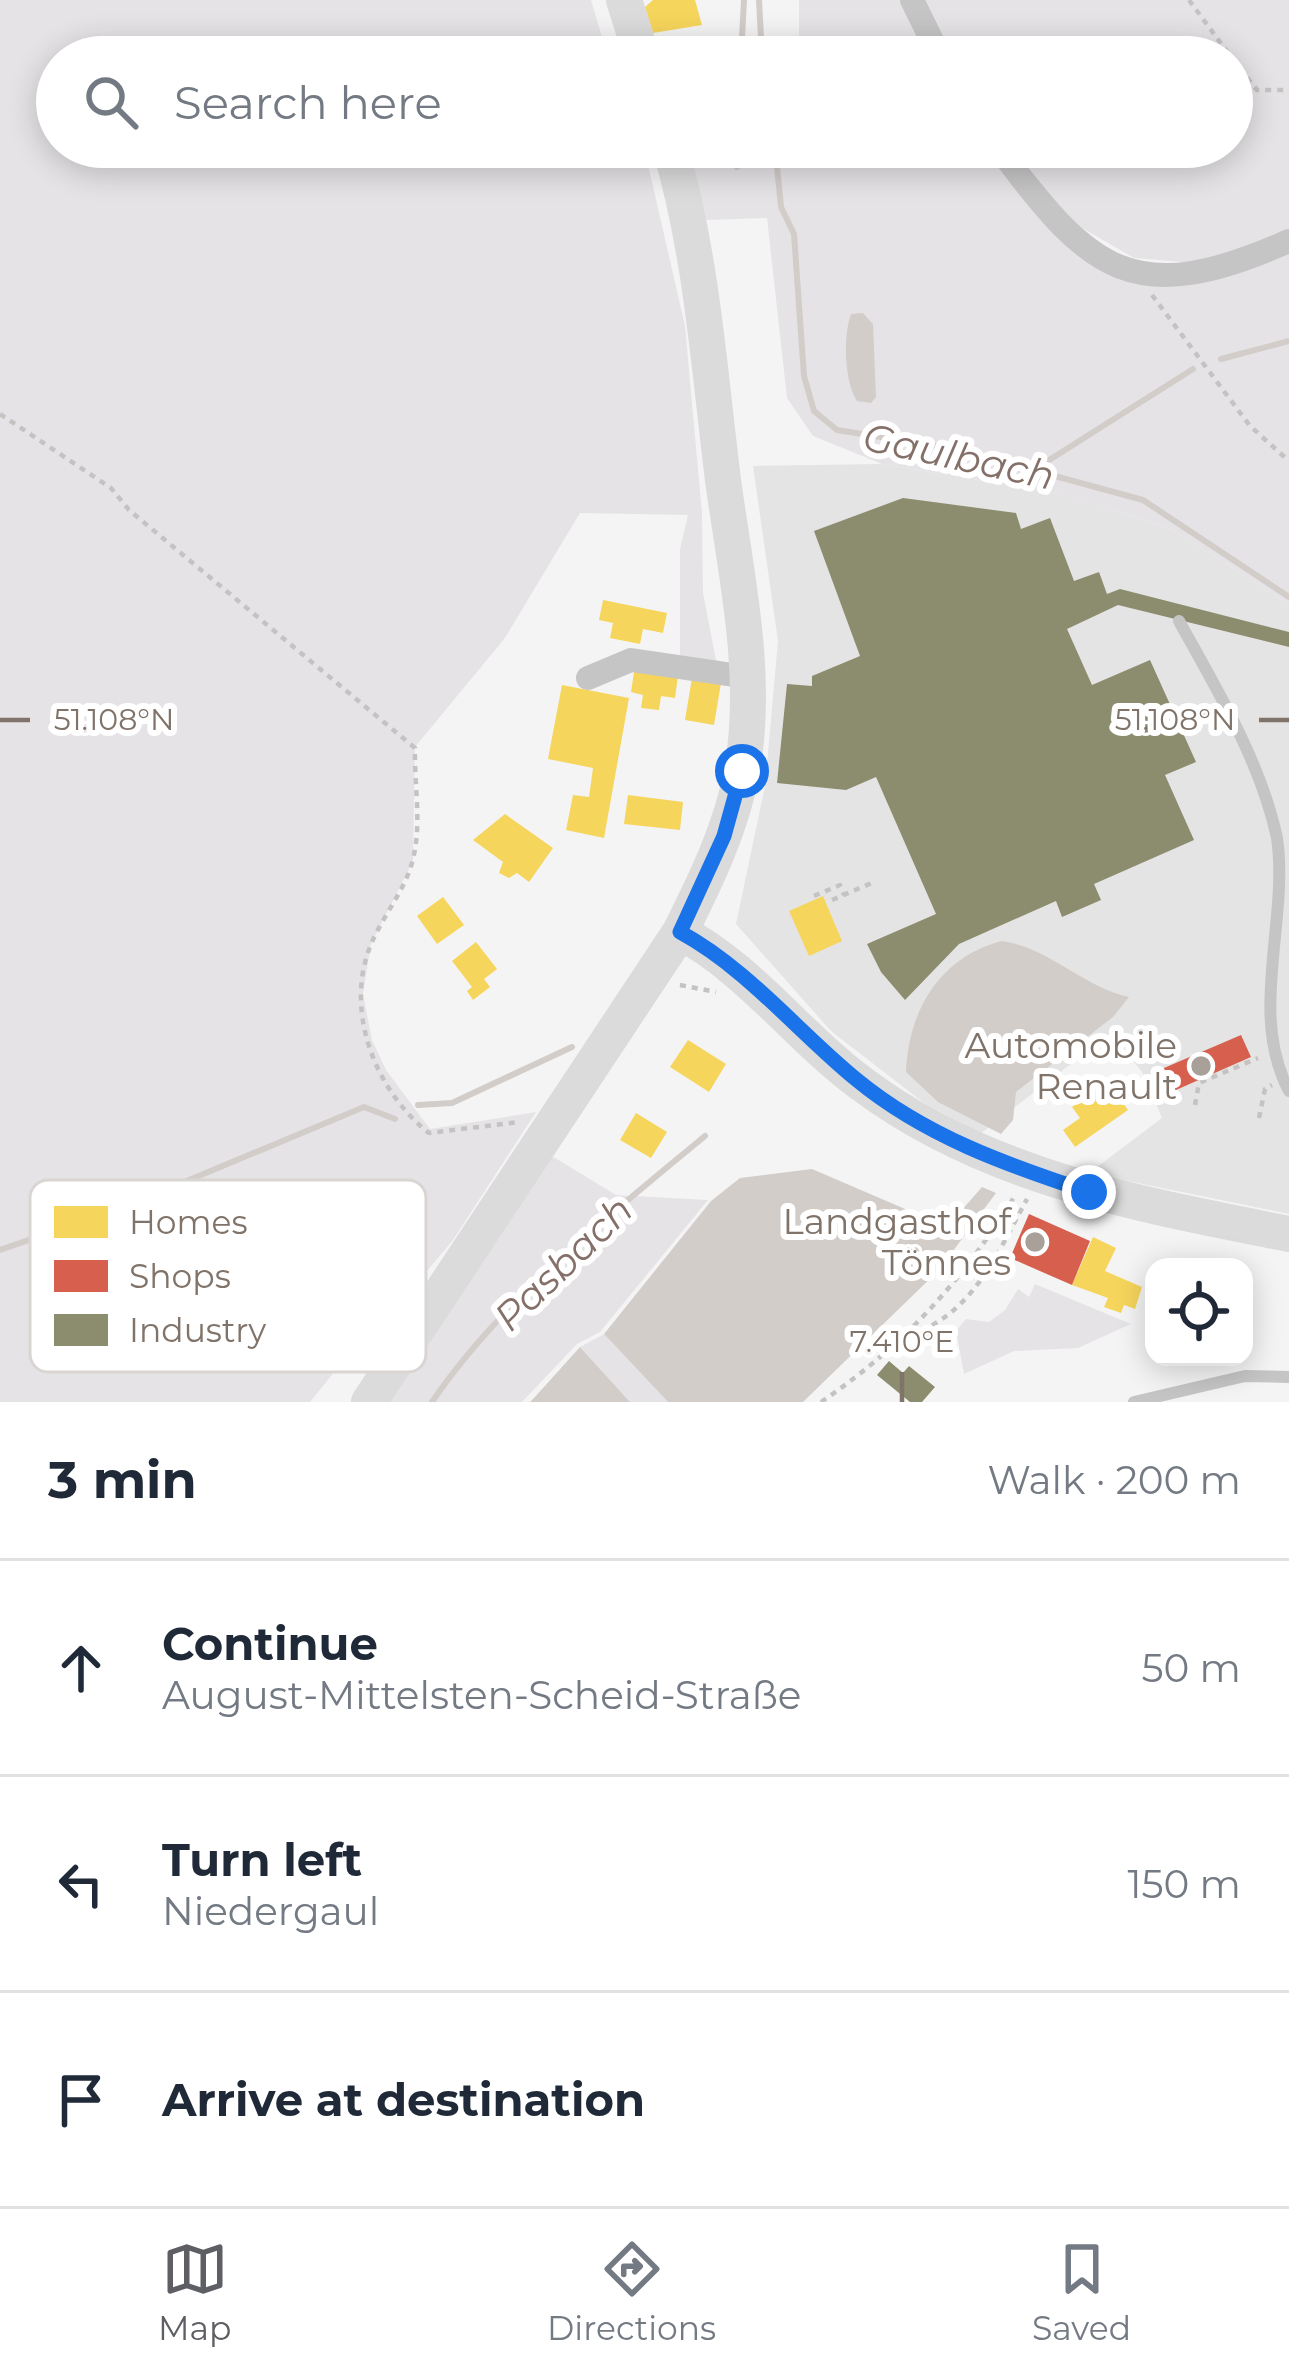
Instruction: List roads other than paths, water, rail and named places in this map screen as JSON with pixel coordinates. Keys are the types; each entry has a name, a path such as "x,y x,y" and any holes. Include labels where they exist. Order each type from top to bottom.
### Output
{"main road":[{"path":"624,0 635,36"},
{"path":"426,1317 680,932 708,878 735,800 747,730 747,677 692,223 676,168"},
{"path":"680,932 713,950 859,1082 922,1125 1014,1167 1089,1192 1289,1234"},
{"path":"369,1402 389,1372"}],"street":[{"path":"912,0 930,36"},
{"path":"1014,168 1055,224 1103,262 1137,275 1223,266 1289,241"},
{"path":"588,678 631,660 747,677"}],"lane":[{"path":"1180,621 1223,702 1277,838 1274,1051 1286,1085"},
{"path":"1134,1402 1245,1376 1289,1377"}],"waterway":[{"name":"Pasbach","path":"742,36 744,0"},
{"path":"759,0 761,36"},
{"name":"Gaulbach","path":"777,168 781,207 794,234 804,376 814,411 837,430 956,449 1143,500 1289,597"},
{"path":"1221,359 1289,341"},
{"path":"1035,469 1193,369"},
{"path":"418,1105 452,1103 572,1047"},
{"path":"189,1180 364,1107 395,1119"},
{"name":"Pasbach","path":"432,1402 523,1294 705,1136"},
{"path":"0,1250 30,1240"}],"place":[{"name":"Automobile Renault","path":"1201,1066"},
{"name":"Landgasthof Tönnes","path":"1035,1242"}]}
